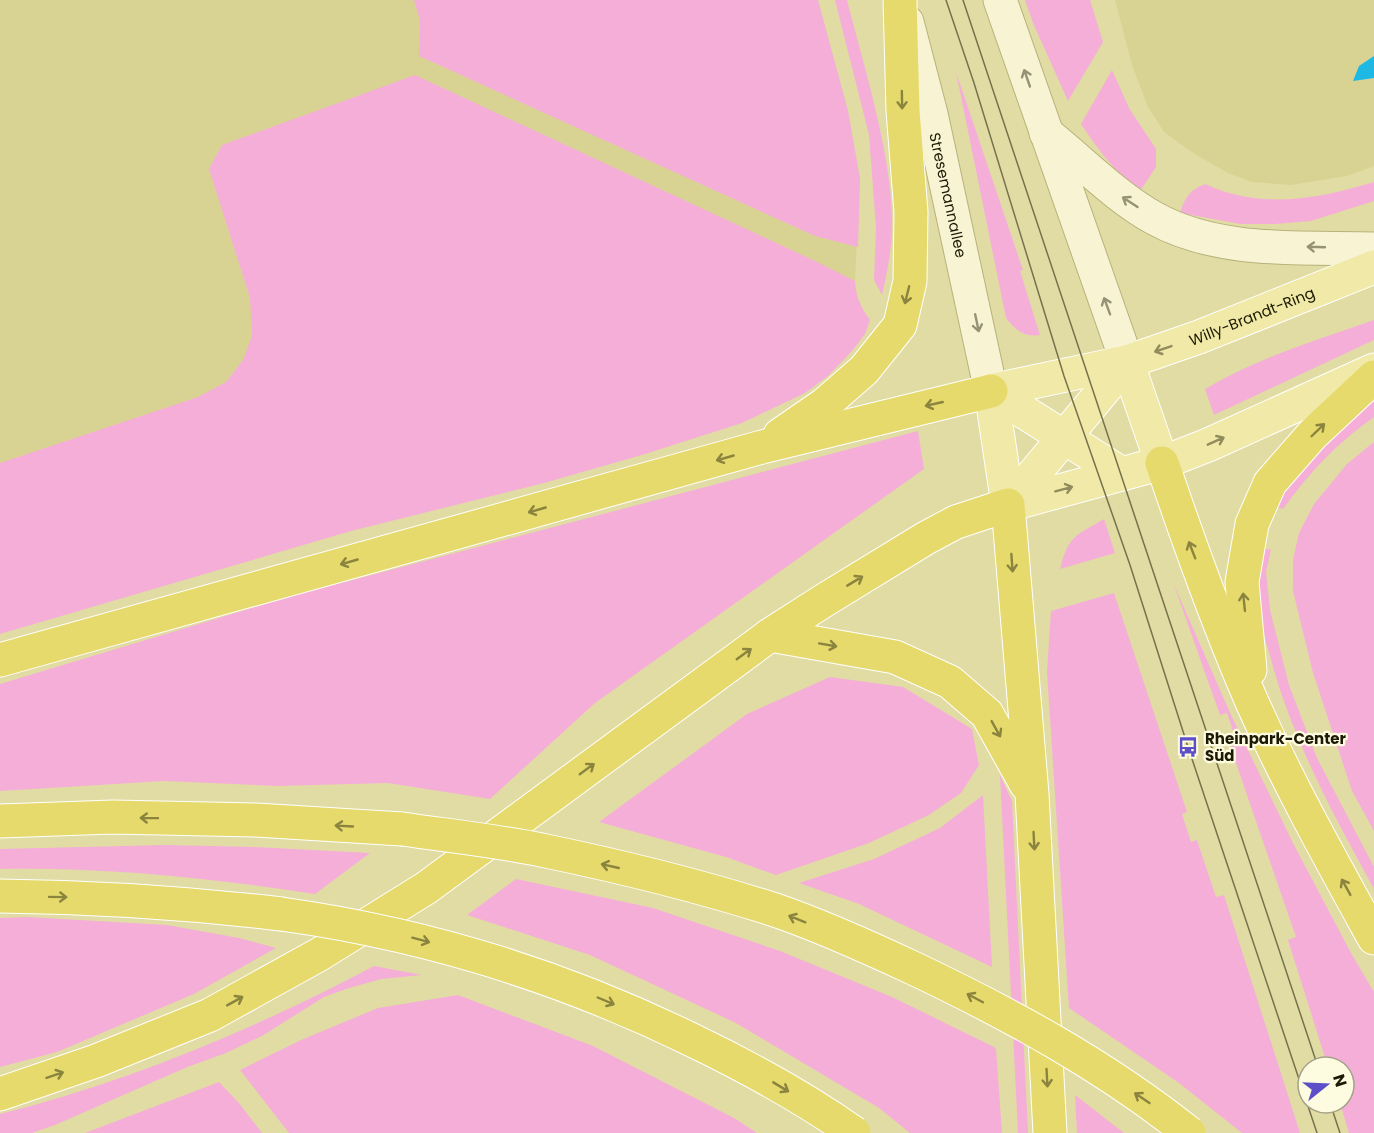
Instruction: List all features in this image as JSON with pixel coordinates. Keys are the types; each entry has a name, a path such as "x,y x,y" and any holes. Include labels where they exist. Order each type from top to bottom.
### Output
{"highway":[{"path":"762,447 825,404 864,370 900,325 910,281 911,212 903,111 901,0"},
{"path":"1252,702 1242,582 1252,524 1270,483 1312,435 1374,377"},
{"path":"0,660 762,447 991,391"},
{"path":"1162,463 1190,545 1252,702 1310,823 1374,938"},
{"path":"0,1094 96,1061 210,1015 320,954 426,888 771,635 926,538 956,522 1008,505 1032,794 1050,1133"},
{"path":"771,635 895,657 950,682 987,714 1032,794"},
{"path":"0,820 137,818 256,820 402,829 544,851 667,879 776,911 873,949 971,996 1068,1049 1166,1114 1189,1133"},
{"path":"0,896 78,897 206,905 281,914 409,937 496,960 574,987 656,1022 741,1064 829,1115 854,1133"}],"main road":[{"name":"Stresemannallee","path":"901,0 931,114 991,391 1008,505"},
{"path":"1000,0 1162,463"},
{"path":"1046,133 1121,196 1154,218 1192,235 1240,244 1374,249"},
{"name":"Willy-Brandt-Ring","path":"991,391 1127,362 1199,337 1374,267"},
{"path":"1008,505 1127,362"},
{"path":"1008,505 1162,463 1208,445 1374,370"},
{"path":"991,391 1122,474"}],"shaded area":[{"path":"0,0 818,0 848,111 860,179 855,281 857,318 0,628"},
{"path":"414,0 818,0 848,111 860,179 858,247 815,236 419,56 420,20"},
{"path":"835,0 847,0 887,163 892,227 890,256 882,295 874,280 876,228 869,135"},
{"path":"1025,0 1090,0 1103,42 1068,101 1033,23"},
{"path":"1115,0 1374,0 1374,166 1347,176 1291,185 1252,182 1230,174 1193,153 1164,132 1148,107 1132,65"},
{"path":"1112,70 1129,108 1156,149 1156,167 1140,191 1108,160 1081,124"},
{"path":"956,72 1023,270 1020,271 1040,335 1021,332 1006,318"},
{"path":"415,75 855,281 856,292 870,320 865,334 828,376 805,393 742,423 544,483 351,531 0,634 0,463 198,397 226,382 243,360 252,336 250,298 209,169 222,145"},
{"path":"1374,182 1374,201 1311,221 1240,224 1180,213 1189,195 1205,184 1247,197 1290,199 1332,193"},
{"path":"1374,320 1374,340 1214,415 1205,389 1266,359"},
{"path":"1374,401 1374,417 1324,459 1283,509 1274,506 1293,475 1335,433"},
{"path":"918,431 924,469 595,703 490,799 388,783 277,786 164,781 0,791 0,684 292,596"},
{"path":"1374,442 1374,831 1352,791 1313,673 1293,591 1293,560 1299,533 1314,504 1347,464"},
{"path":"1104,519 1115,553 1060,569 1067,549 1074,538"},
{"path":"1260,547 1271,550 1266,572 1270,610 1289,685 1317,758 1374,867 1374,889 1315,776 1279,687 1259,609"},
{"path":"1174,585 1231,715 1293,843 1374,992 1374,1133 1349,1133 1344,1115 1356,1115 1356,1055 1324,1055 1288,940 1296,937 1229,743 1236,740 1227,713 1220,715"},
{"path":"1114,593 1187,812 1182,814 1191,842 1197,840 1216,897 1224,895 1300,1133 1242,1133 1179,1083 1069,1008 1047,672 1051,611"},
{"path":"830,677 903,687 972,729 979,765 961,793 929,815 869,843 776,875 726,857 599,822 747,714"},
{"path":"1000,775 1012,801 1028,1133 1018,1133"},
{"path":"983,795 992,967 859,904 799,883 874,859 940,828"},
{"path":"165,845 370,853 315,894 158,875 79,870 0,869 0,849"},
{"path":"516,879 653,908 780,951 892,997 996,1048 1002,1133 910,1133 879,1108 736,1023 590,955 467,915"},
{"path":"27,917 167,925 239,938 276,948 194,994 57,1052 0,1067 0,918"},
{"path":"374,966 422,975 381,979 324,997 262,1036 55,1125 32,1133 0,1133 0,1114 96,1086 192,1051 284,1011"},
{"path":"458,995 593,1046 734,1118 757,1133 289,1133 240,1070 301,1040 378,1008"},
{"path":"219,1082 262,1133 85,1133"},
{"path":"1075,1095 1124,1133 1077,1133"}],"water":[{"path":"1374,56 1374,78 1353,81 1359,66"}],"tram line":[{"path":"946,0 974,83 1064,376 1130,565 1188,747 1317,1133"},
{"path":"963,0 1314,1055"},
{"path":"1334,1115 1340,1133"}],"place":[{"name":"Rheinpark-Center Süd","path":"1188,747"}]}
